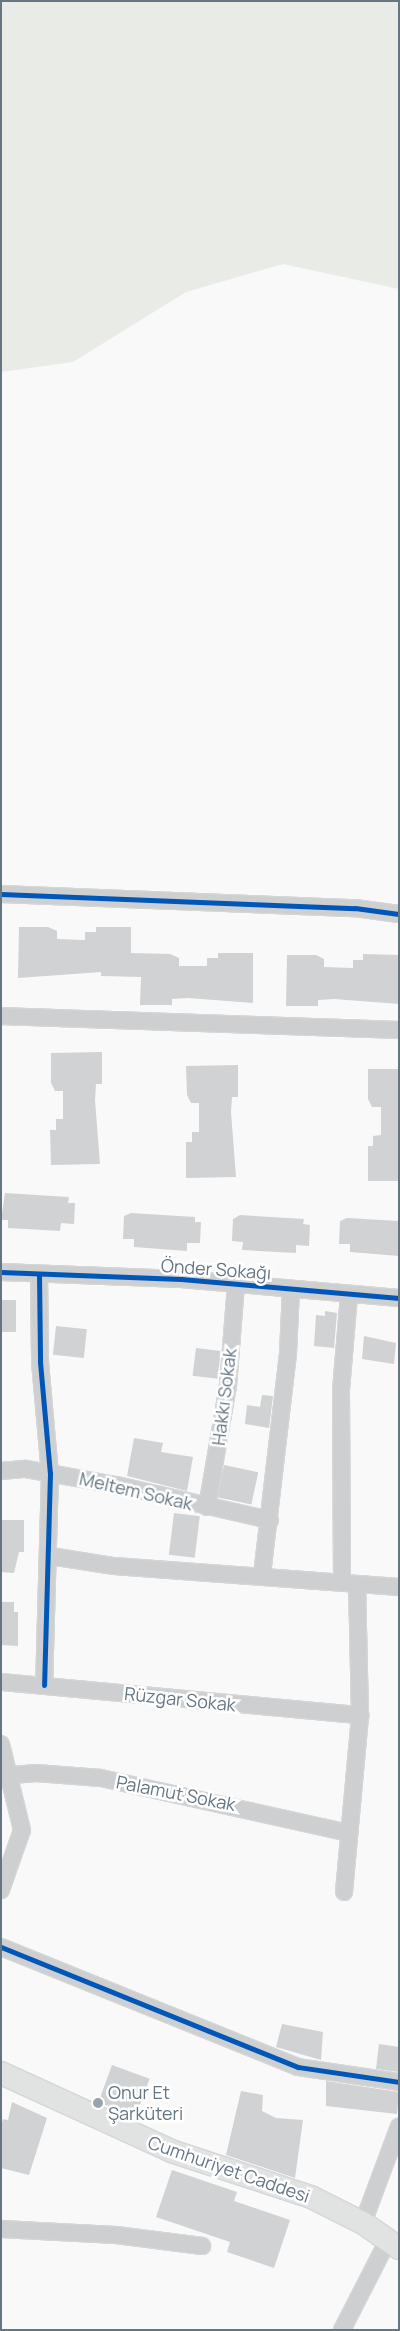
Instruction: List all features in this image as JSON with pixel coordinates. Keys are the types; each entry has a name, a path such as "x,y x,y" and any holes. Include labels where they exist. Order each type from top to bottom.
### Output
{"main road":[{"name":"Cumhuriyet Caddesi","path":"1,2073 171,2151 312,2197 363,2223 394,2244"}],"street":[{"path":"1,894 355,908 399,914"},
{"path":"1,1016 399,1030"},
{"name":"Önder Sokağı","path":"1,1272 291,1288 349,1295 399,1298"},
{"path":"39,1274 40,1362 50,1473 50,1556 44,1685"},
{"name":"Hakkı Sokak","path":"207,1507 228,1386 236,1285"},
{"path":"262,1574 270,1520 291,1288"},
{"path":"344,1892 360,1715 350,1583 341,1390 349,1295"},
{"name":"Meltem Sokak","path":"1,1471 50,1473 270,1520"},
{"path":"50,1556 114,1566 262,1574 399,1587"},
{"name":"Rüzgar Sokak","path":"1,1682 360,1715"},
{"path":"1,1744 5,1775 22,1830 1,1890"},
{"name":"Palamut Sokak","path":"5,1775 102,1778 349,1832"},
{"path":"1,1948 298,2067 399,2082"},
{"path":"363,2223 399,2126"},
{"path":"1,2229 116,2235 202,2246"},
{"path":"342,2330 394,2244"}],"shaded area":[{"path":"1,1 399,1 399,289 283,264 186,292 73,362 1,372"}],"building":[{"path":"19,927 48,927 57,931 57,939 85,940 85,932 96,932 96,927 131,927 131,953 170,954 179,958 179,966 207,966 207,958 218,958 218,953 253,953 253,1003 188,998 172,999 172,1005 140,1005 141,977 101,976 101,972 18,978"},
{"path":"363,954 399,955 399,1004 334,999 318,1000 318,1006 286,1006 287,955 316,955 324,959 324,967 353,968 353,960 363,960"},
{"path":"102,1052 102,1084 96,1084 95,1100 100,1164 51,1165 50,1130 56,1130 56,1119 63,1119 63,1091 55,1091 51,1083 51,1053"},
{"path":"238,1065 238,1097 232,1097 231,1112 236,1177 186,1178 186,1142 192,1142 192,1132 199,1132 199,1103 191,1103 187,1095 186,1066"},
{"path":"368,1069 399,1069 399,1181 368,1181 368,1146 373,1146 373,1136 381,1135 381,1107 372,1107 368,1099"},
{"path":"5,1193 69,1197 68,1203 75,1203 74,1224 61,1223 60,1231 8,1228 8,1220 1,1220"},
{"path":"131,1213 195,1217 195,1222 201,1222 200,1243 187,1243 187,1251 134,1247 134,1239 123,1239 124,1216"},
{"path":"240,1215 304,1219 303,1224 310,1225 309,1246 296,1245 296,1253 242,1250 243,1242 232,1241 233,1219"},
{"path":"347,1218 399,1221 399,1256 350,1252 350,1244 339,1244 340,1221"},
{"path":"1,1300 16,1300 16,1332 1,1332"},
{"path":"325,1311 337,1313 334,1348 314,1346 316,1315 325,1316"},
{"path":"56,1326 87,1329 84,1358 53,1355"},
{"path":"364,1336 396,1343 394,1364 362,1359"},
{"path":"196,1348 221,1351 217,1379 193,1376"},
{"path":"262,1395 273,1396 269,1428 245,1424 247,1405 260,1407"},
{"path":"134,1438 163,1443 161,1452 193,1457 187,1491 127,1476"},
{"path":"224,1465 258,1472 251,1505 217,1497"},
{"path":"174,1513 200,1516 195,1558 169,1555"},
{"path":"1,1520 24,1520 24,1552 19,1552 14,1573 1,1572"},
{"path":"1,1602 14,1602 14,1612 18,1612 18,1646 1,1645"},
{"path":"282,2024 323,2032 321,2060 276,2047"},
{"path":"379,2044 399,2047 399,2072 376,2069"},
{"path":"112,2065 150,2079 136,2116 98,2103"},
{"path":"326,2081 399,2092 397,2114 326,2106"},
{"path":"241,2091 263,2095 262,2111 276,2118 303,2120 295,2178 226,2155"},
{"path":"12,2102 47,2118 29,2175 1,2168 1,2126 3,2119 8,2120"},
{"path":"172,2170 237,2192 234,2201 290,2220 274,2268 227,2252 230,2242 156,2217"}],"cycle path":[{"path":"1,894 355,908 399,914"},
{"path":"1,1272 181,1279 399,1298"},
{"path":"39,1274 40,1362 50,1473 44,1685"},
{"path":"1,1947 298,2067 399,2082"}],"place":[{"name":"Onur Et Şarküteri","path":"98,2103"}]}
